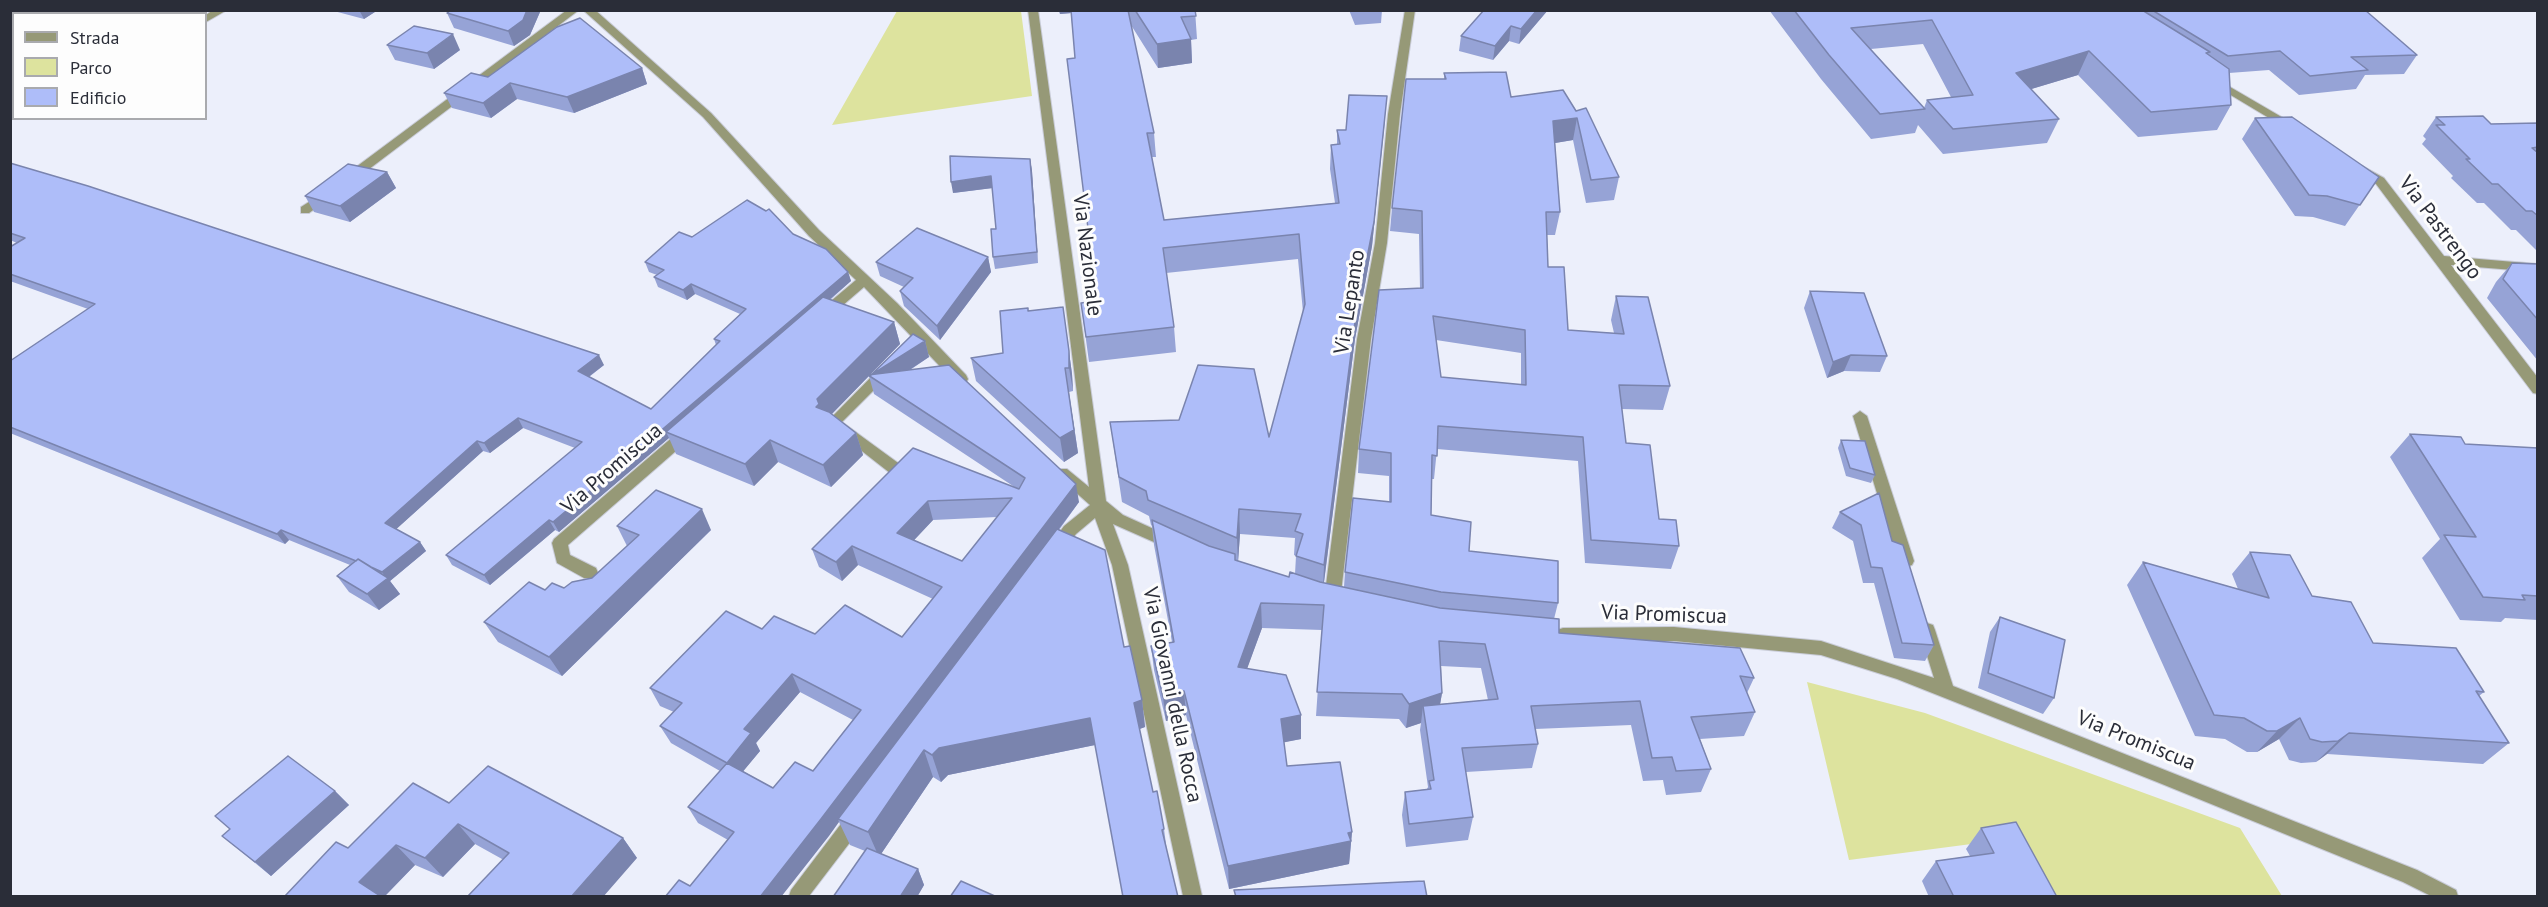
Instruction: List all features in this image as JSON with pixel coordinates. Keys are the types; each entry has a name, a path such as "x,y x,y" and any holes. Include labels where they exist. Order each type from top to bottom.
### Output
{"street":[{"path":"207,19 222,10"},
{"path":"305,210 574,10"},
{"path":"588,10 706,115 814,233 864,280 916,339 971,388"},
{"name":"Via Nazionale","path":"1033,10 1099,506"},
{"name":"Via Lepanto","path":"1310,595 1338,602 1364,339 1381,243 1394,114 1410,10"},
{"path":"2199,71 2300,132"},
{"name":"Via Pastrengo","path":"2350,163 2380,181 2538,389"},
{"path":"2440,260 2538,268"},
{"path":"810,326 864,280"},
{"path":"885,487 900,472 833,423 896,359"},
{"path":"1860,416 1910,576"},
{"name":"Via Promiscua","path":"590,573 563,559 560,543 703,419"},
{"path":"1048,460 1099,506 1117,519 1187,551"},
{"path":"1049,558 1070,530 1099,506"},
{"name":"Via Giovanni della Rocca","path":"1099,506 1120,565 1193,897"},
{"path":"1921,610 1946,690"},
{"name":"Via Promiscua","path":"1543,635 1674,634 1821,648 1946,690 2389,868 2449,897"},
{"path":"798,897 868,802"}],"green space":[{"path":"897,11 1021,11 1032,96 832,125"},
{"path":"1807,682 1925,713 2240,828 2282,896 2032,896 2002,840 1849,860"}],"building":[{"path":"10,10 21,10 12,12 10,16"},
{"path":"451,10 527,10 523,20 508,31 447,13"},
{"path":"1071,10 1128,10 1154,133 1147,133 1164,220 1339,203 1331,145 1340,144 1337,130 1346,130 1349,95 1387,96 1374,222 1356,314 1324,565 1296,556 1303,534 1295,531 1301,514 1239,509 1237,538 1148,500 1146,491 1119,477 1110,422 1179,420 1198,365 1254,369 1269,437 1305,304 1299,234 1163,248 1174,327 1086,337 1081,303 1097,301 1067,59 1075,58"},
{"path":"1135,10 1195,10 1196,16 1181,17 1191,39 1157,44"},
{"path":"1484,10 1537,10 1521,29 1511,26 1495,46 1461,36"},
{"path":"1794,10 2142,10 2210,52 2206,53 2229,69 2231,105 2151,112 2089,51 2016,73 2059,119 1953,129 1927,100 1973,95 1932,20 1851,28 1925,109 1880,114"},
{"path":"2152,10 2365,10 2417,55 2351,57 2368,70 2310,76 2280,51 2228,56"},
{"path":"580,18 642,68 567,97 510,83 483,103 444,93 471,73 488,77 557,27"},
{"path":"414,26 453,34 427,53 387,45"},
{"path":"1506,72 1511,97 1563,90 1576,111 1586,108 1619,177 1591,180 1577,118 1553,121 1560,212 1546,212 1548,267 1564,267 1568,330 1624,334 1616,296 1648,297 1670,386 1619,385 1626,443 1650,445 1659,519 1676,520 1679,546 1591,540 1583,437 1438,426 1437,456 1432,455 1431,515 1471,522 1469,551 1558,561 1558,603 1441,592 1345,572 1353,498 1391,502 1391,453 1359,449 1379,290 1423,288 1422,211 1392,208 1406,79 1446,79 1444,73","holes":["1433,316 1525,330 1526,385 1441,377"]},
{"path":"2483,116 2491,124 2538,123 2538,147 2532,148 2538,153 2538,216 2532,211 2526,211 2498,184 2492,184 2436,125 2445,125 2436,117"},
{"path":"2292,117 2379,177 2360,205 2327,196 2309,195 2255,118"},
{"path":"950,156 1030,159 1037,252 993,257 991,229 996,229 991,176 951,182"},
{"path":"10,163 88,186 599,355 578,371 651,409 720,341 714,339 746,309 691,284 683,290 654,277 664,270 645,262 679,232 692,237 747,200 766,211 769,209 793,234 826,249 848,272 553,522 549,520 484,575 446,555 582,442 518,418 484,443 477,441 385,523 420,542 382,572 358,559 356,561 281,530 277,534 10,427 10,361 95,304 10,274 10,247 25,238 10,233"},
{"path":"348,164 387,172 340,206 305,196"},
{"path":"917,228 988,257 937,326 900,291 913,278 876,262"},
{"path":"2512,263 2538,264 2538,320 2503,279"},
{"path":"1810,291 1864,293 1887,356 1851,355 1833,362"},
{"path":"823,297 894,322 817,399 819,404 816,407 829,412 856,433 823,465 770,440 745,464 666,432"},
{"path":"1063,307 1069,351 1069,368 1065,368 1074,430 1060,438 971,358 1003,353 1000,311"},
{"path":"913,334 925,341 871,375"},
{"path":"949,365 1076,484 760,897 665,897 679,880 690,886 734,832 688,807 727,763 660,726 682,703 650,688 726,611 762,629 774,616 815,634 845,605 902,637 942,587 852,546 836,562 812,549 913,448 1019,489 1025,478 868,375","holes":["1012,498 962,561 897,533 928,501","792,674 861,710 813,771 795,762 773,788 727,763 751,733 744,729"]},
{"path":"2410,434 2461,437 2465,444 2538,448 2538,596 2522,595 2525,600 2483,597 2444,535 2476,537"},
{"path":"1841,440 1865,441 1875,475 1850,468"},
{"path":"656,490 702,509 549,657 484,622 529,582 545,590 552,583 564,588 572,582 592,578 639,535 617,526"},
{"path":"1879,493 1892,541 1903,545 1934,645 1902,643 1882,568 1871,567 1861,525 1840,512"},
{"path":"1152,520 1209,546 1235,554 1235,560 1289,577 1290,572 1320,582 1440,608 1559,619 1559,633 1740,648 1754,678 1740,676 1755,712 1691,717 1711,769 1676,771 1672,757 1652,758 1640,701 1531,706 1538,744 1462,748 1473,817 1409,824 1405,792 1431,789 1429,781 1434,780 1423,706 1498,699 1485,644 1439,641 1442,693 1409,704 1402,694 1317,692 1324,605 1261,603 1238,667 1286,675 1301,715 1281,719 1287,766 1340,762 1352,832 1348,833 1351,841 1228,866 1184,691 1163,697 1151,646 1174,642"},
{"path":"1057,529 1105,550 1124,647 1130,646 1142,700 1134,703 1153,792 1157,791 1164,829 1162,830 1178,897 1123,897 1090,718 939,748 932,755 924,750 868,832 838,819"},
{"path":"2250,552 2290,555 2312,596 2351,602 2373,643 2456,648 2484,692 2476,691 2509,743 2349,733 2338,741 2322,742 2310,739 2300,718 2277,731 2267,731 2244,718 2214,715 2143,562 2269,598"},
{"path":"358,559 388,578 367,594 337,576"},
{"path":"2000,617 2065,640 2054,698 1988,673"},
{"path":"288,756 335,791 255,862 222,836 230,829 215,816"},
{"path":"488,766 623,838 571,897 467,897 509,853 458,824 425,858 396,845 359,882 382,897 284,897 336,842 348,848 413,783 449,803"},
{"path":"2016,822 2057,897 1954,897 1936,861 1994,853 1981,828"},
{"path":"867,848 918,869 900,897 833,897"},
{"path":"961,881 997,897 950,897"},
{"path":"1424,881 1427,897 1236,897 1234,890"}]}
